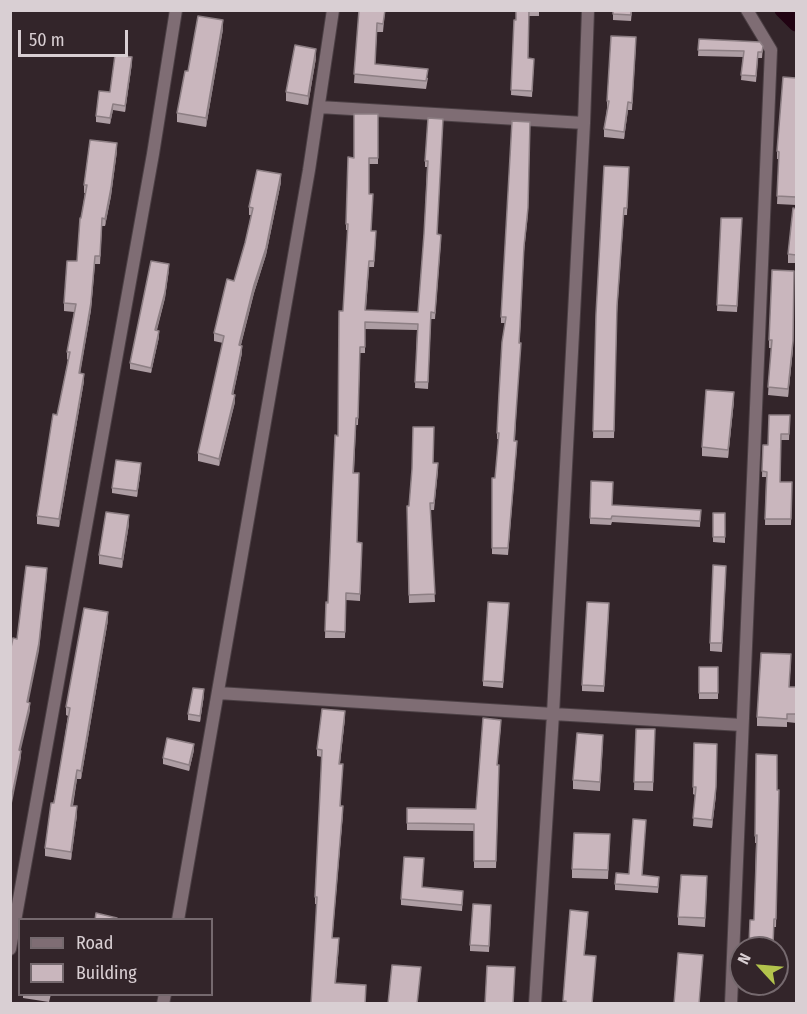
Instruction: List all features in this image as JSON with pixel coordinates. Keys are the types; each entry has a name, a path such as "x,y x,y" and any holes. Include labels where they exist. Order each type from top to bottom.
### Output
{"street":[{"path":"10,949 153,154 176,10"},
{"path":"178,918 319,107 333,10"},
{"path":"535,1004 553,714 588,10"},
{"path":"731,1004 771,50 747,10"},
{"path":"319,107 584,123"},
{"path":"218,693 742,725"}],"building":[{"path":"359,10 385,10 383,24 377,23 375,64 428,69 426,81 354,74"},
{"path":"516,10 529,10 528,58 534,59 532,91 511,90"},
{"path":"613,10 631,10 631,15 613,14"},
{"path":"198,16 223,20 206,118 177,113 185,71 188,71"},
{"path":"611,36 636,37 632,103 628,102 624,132 604,129 609,101 607,101"},
{"path":"699,39 760,42 763,46 762,52 758,52 756,76 741,75 744,51 698,50"},
{"path":"295,45 316,49 308,96 286,92"},
{"path":"115,55 132,57 125,106 113,104 110,118 96,116 99,91 110,92"},
{"path":"783,77 796,78 796,197 777,196 779,152 777,151"},
{"path":"354,114 378,114 378,158 369,158 369,194 373,194 371,231 376,231 374,261 369,261 365,310 418,312 428,161 425,161 428,118 443,119 437,234 441,235 435,313 431,312 428,382 415,382 418,324 365,322 365,347 360,347 358,418 356,418 353,473 359,473 357,542 362,543 360,594 346,593 345,632 325,631 335,435 338,436 339,311 343,311 348,224 346,224 348,157 354,158"},
{"path":"512,121 530,122 528,208 514,441 517,441 508,548 492,548 492,478 495,478 499,433 497,433 502,342 506,317 501,317"},
{"path":"90,140 117,143 105,219 102,218 100,256 95,256 91,302 79,373 84,374 59,519 37,516 53,414 57,415 70,352 67,352 76,304 64,303 67,261 77,261 80,218 87,185 84,185"},
{"path":"604,166 629,167 617,306 614,431 593,431 596,314"},
{"path":"257,170 281,174 266,248 239,345 242,346 232,394 235,395 219,459 198,453 224,336 214,333 227,279 234,281 245,243 253,208 249,207"},
{"path":"793,208 796,209 796,255 788,254"},
{"path":"721,218 742,218 737,306 717,305"},
{"path":"151,261 169,264 165,292 155,330 159,331 151,368 130,363"},
{"path":"772,270 794,271 793,341 788,389 768,387 772,340 769,340"},
{"path":"706,390 734,392 728,450 702,447"},
{"path":"769,415 790,415 789,434 781,434 780,482 792,482 791,519 765,519 767,472 762,471 763,445 768,445"},
{"path":"413,427 434,427 433,463 438,463 434,503 430,503 435,594 409,595 407,506 409,506 412,469"},
{"path":"116,460 141,463 137,491 112,488"},
{"path":"591,481 613,482 612,505 701,510 700,521 612,516 611,519 590,518"},
{"path":"106,512 129,515 122,559 99,555"},
{"path":"713,513 725,513 725,537 713,537"},
{"path":"713,565 726,566 722,643 710,643"},
{"path":"26,566 47,568 39,643 27,702 30,703 10,805 10,652 13,638 17,639"},
{"path":"488,602 509,603 503,682 483,681"},
{"path":"587,602 609,603 604,686 582,685"},
{"path":"84,608 108,612 81,771 77,770 71,806 77,806 71,852 45,848 51,803 54,803 70,708 66,707"},
{"path":"761,653 791,654 789,687 796,687 796,714 787,714 787,719 757,717"},
{"path":"699,667 718,667 718,693 699,693"},
{"path":"193,688 204,689 200,716 188,714"},
{"path":"322,709 345,711 339,764 343,764 340,806 343,806 332,938 339,938 335,983 366,985 365,1004 311,1004 322,750 317,749"},
{"path":"483,718 501,720 497,765 499,765 496,861 474,861 474,824 407,823 407,808 476,809"},
{"path":"636,729 655,729 653,782 634,782"},
{"path":"577,733 603,735 600,782 573,780"},
{"path":"167,738 194,744 189,765 163,758"},
{"path":"694,743 717,744 716,787 712,820 693,818 696,787 693,787"},
{"path":"756,754 777,755 777,790 779,790 776,919 774,919 773,936 749,936 750,920 754,920 757,835 755,836"},
{"path":"633,819 646,820 642,875 659,877 658,887 615,884 616,873 629,874"},
{"path":"574,833 610,834 608,870 572,869"},
{"path":"404,857 424,858 422,887 463,891 462,905 401,899"},
{"path":"681,875 707,876 705,918 678,917"},
{"path":"473,904 491,905 489,946 470,945"},
{"path":"570,910 588,912 584,955 596,956 592,1004 566,1004 566,1001 563,1001"},
{"path":"96,913 117,918 95,918"},
{"path":"678,953 703,955 699,1004 674,1004"},
{"path":"392,965 421,967 417,1004 388,1004"},
{"path":"487,966 515,967 513,1004 485,1004"}],"waterway":[{"path":"782,10 796,24"}]}
